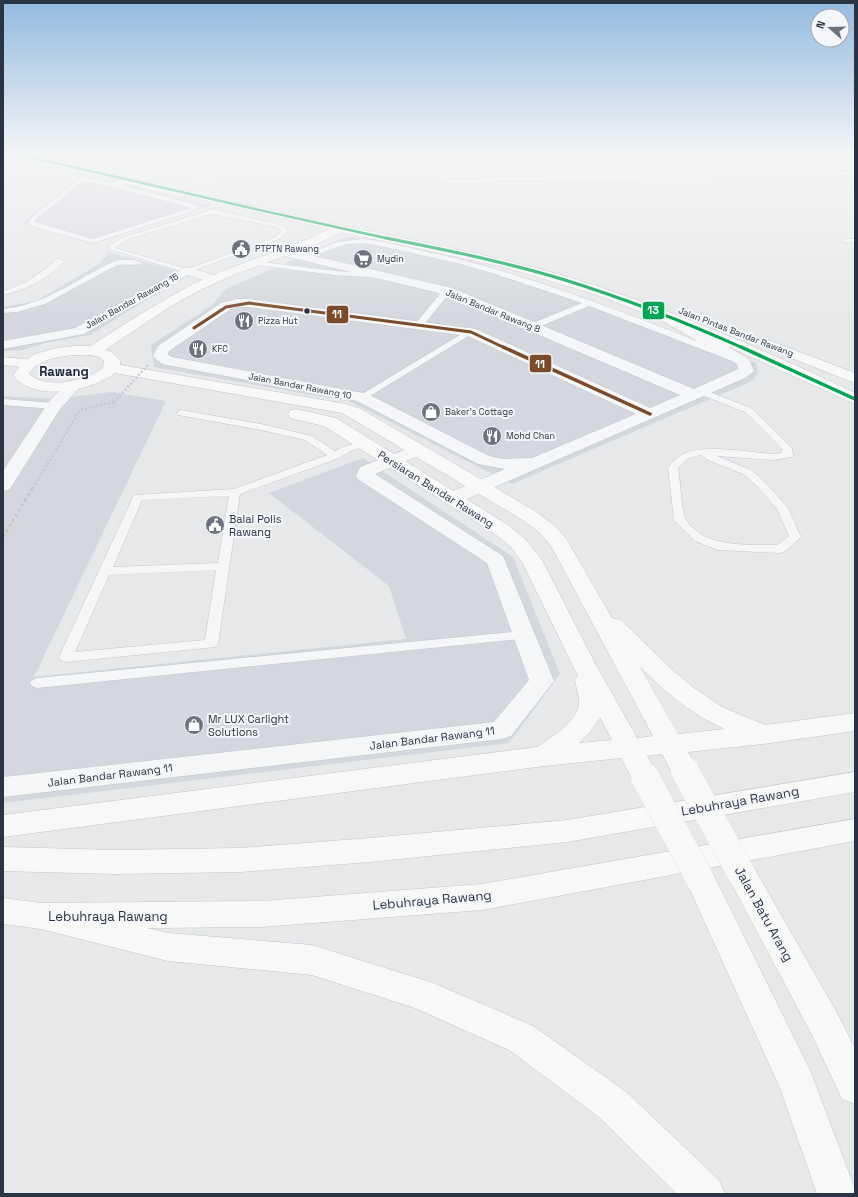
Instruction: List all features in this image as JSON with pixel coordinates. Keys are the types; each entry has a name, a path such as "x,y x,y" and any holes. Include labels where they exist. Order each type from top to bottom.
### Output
{"main road":[{"name":"Jalan Pintas Bandar Rawang","path":"254,209 499,262 566,281 662,315 740,346 855,399"},
{"name":"Jalan Pintas Bandar Rawang","path":"296,209 501,256 609,286 855,378"},
{"path":"93,351 180,295 214,279 284,253 341,228 343,224 324,216"},
{"path":"308,243 332,236 354,235 499,262"},
{"name":"Persiaran Bandar Rawang","path":"29,363 46,355 59,352 72,350 93,351 109,356 112,365 346,409 528,515 547,529 560,544 670,744"},
{"path":"3,361 29,363"},
{"path":"29,363 23,369 21,375 30,383 46,386 74,385 96,379 105,374 112,365"},
{"name":"Persiaran Bandar Rawang","path":"96,379 330,422 390,461 501,529 518,543 532,560 584,665 701,881 797,1083 837,1194"},
{"path":"594,606 655,669 680,691 713,712 762,735"},
{"path":"544,756 572,735 585,721 592,704 584,665"},
{"path":"3,826 544,756 762,735 855,722"},
{"name":"Jalan Batu Arang","path":"670,744 824,1022 855,1086"},
{"name":"Lebuhraya Rawang","path":"3,859 116,862 240,860 370,850 567,830 855,782"},
{"name":"Lebuhraya Rawang","path":"3,911 42,916 262,914 482,897 855,830"},
{"path":"42,916 168,947 312,960 421,994 521,1038 612,1104 705,1194"}],"street":[{"name":"Jalan Bandar Rawang 8","path":"284,253 447,291 531,327 698,394"},
{"name":"Jalan Bandar Rawang 15","path":"3,345 79,331 186,272 214,279"},
{"name":"Jalan Bandar Rawang 10","path":"419,325 249,303 237,303 226,306 163,349 160,356 168,361 362,398 484,460 503,464 535,463"},
{"path":"451,499 698,394 746,371 744,362 662,315"},
{"path":"419,325 471,332 650,414"},
{"path":"3,485 54,406 74,385"},
{"name":"Jalan Bandar Rawang 11","path":"3,787 502,730 542,681 496,560 364,476 366,471 417,450"}],"lane":[{"path":"45,209 34,218 31,223 93,241 193,209"},
{"path":"217,212 226,209"},
{"path":"3,320 7,311 20,310 36,306 101,271 111,264 122,261 132,261 186,272 275,239 282,235 284,230 279,226 217,212 211,212 126,238 112,246 112,249 186,272"},
{"path":"304,257 343,242 362,241 445,258 514,276 744,362"},
{"path":"846,241 855,241"},
{"path":"3,293 21,287 40,278 60,261"},
{"path":"256,263 307,271 355,276 383,276"},
{"path":"419,325 447,291"},
{"path":"531,327 589,303"},
{"path":"362,398 471,332"},
{"path":"698,394 748,410 787,448 788,455 772,457 703,452 680,458 673,468 680,520 699,538 718,546 780,549 795,537 782,508 759,482 747,472 712,458 703,452"},
{"path":"3,402 54,406"},
{"path":"181,413 262,427 308,438 335,456"},
{"path":"236,492 211,644 66,657 138,497 236,492 335,456 347,449 363,444"},
{"path":"104,571 224,566"},
{"path":"37,683 524,634"}],"path":[{"path":"3,537 80,410 114,402 148,365"}],"shaded area":[{"path":"40,209 200,209 93,244 23,223"},
{"path":"345,237 374,239 472,261 546,284 756,363 758,373 752,381 512,484 351,402 154,367 151,345 211,306 226,289"},
{"path":"109,252 192,275 172,284 90,335 45,343 23,350 3,351 3,307 36,301 99,264"},
{"path":"112,392 166,401 34,677 406,639 389,586 269,493 363,458 513,557 560,674 509,743 3,803 3,396 53,399"}],"transit line":[{"name":"13","path":"255,209 477,257 564,280 638,305 712,334 748,349 855,399"},
{"name":"11","path":"194,328 226,307 249,303 471,332 650,414"}],"place":[{"name":"PTPTN Rawang","path":"241,249"},
{"name":"Mydin","path":"363,259"},
{"name":"Pizza Hut","path":"244,321"},
{"name":"KFC","path":"198,349"},
{"name":"Baker's Cottage","path":"431,412"},
{"name":"Mohd Chan","path":"492,436"},
{"name":"Balai Polis Rawang","path":"215,525"},
{"name":"Mr LUX Carlight Solutions","path":"194,725"}],"district":[{"name":"Rawang","path":"64,371"}]}
